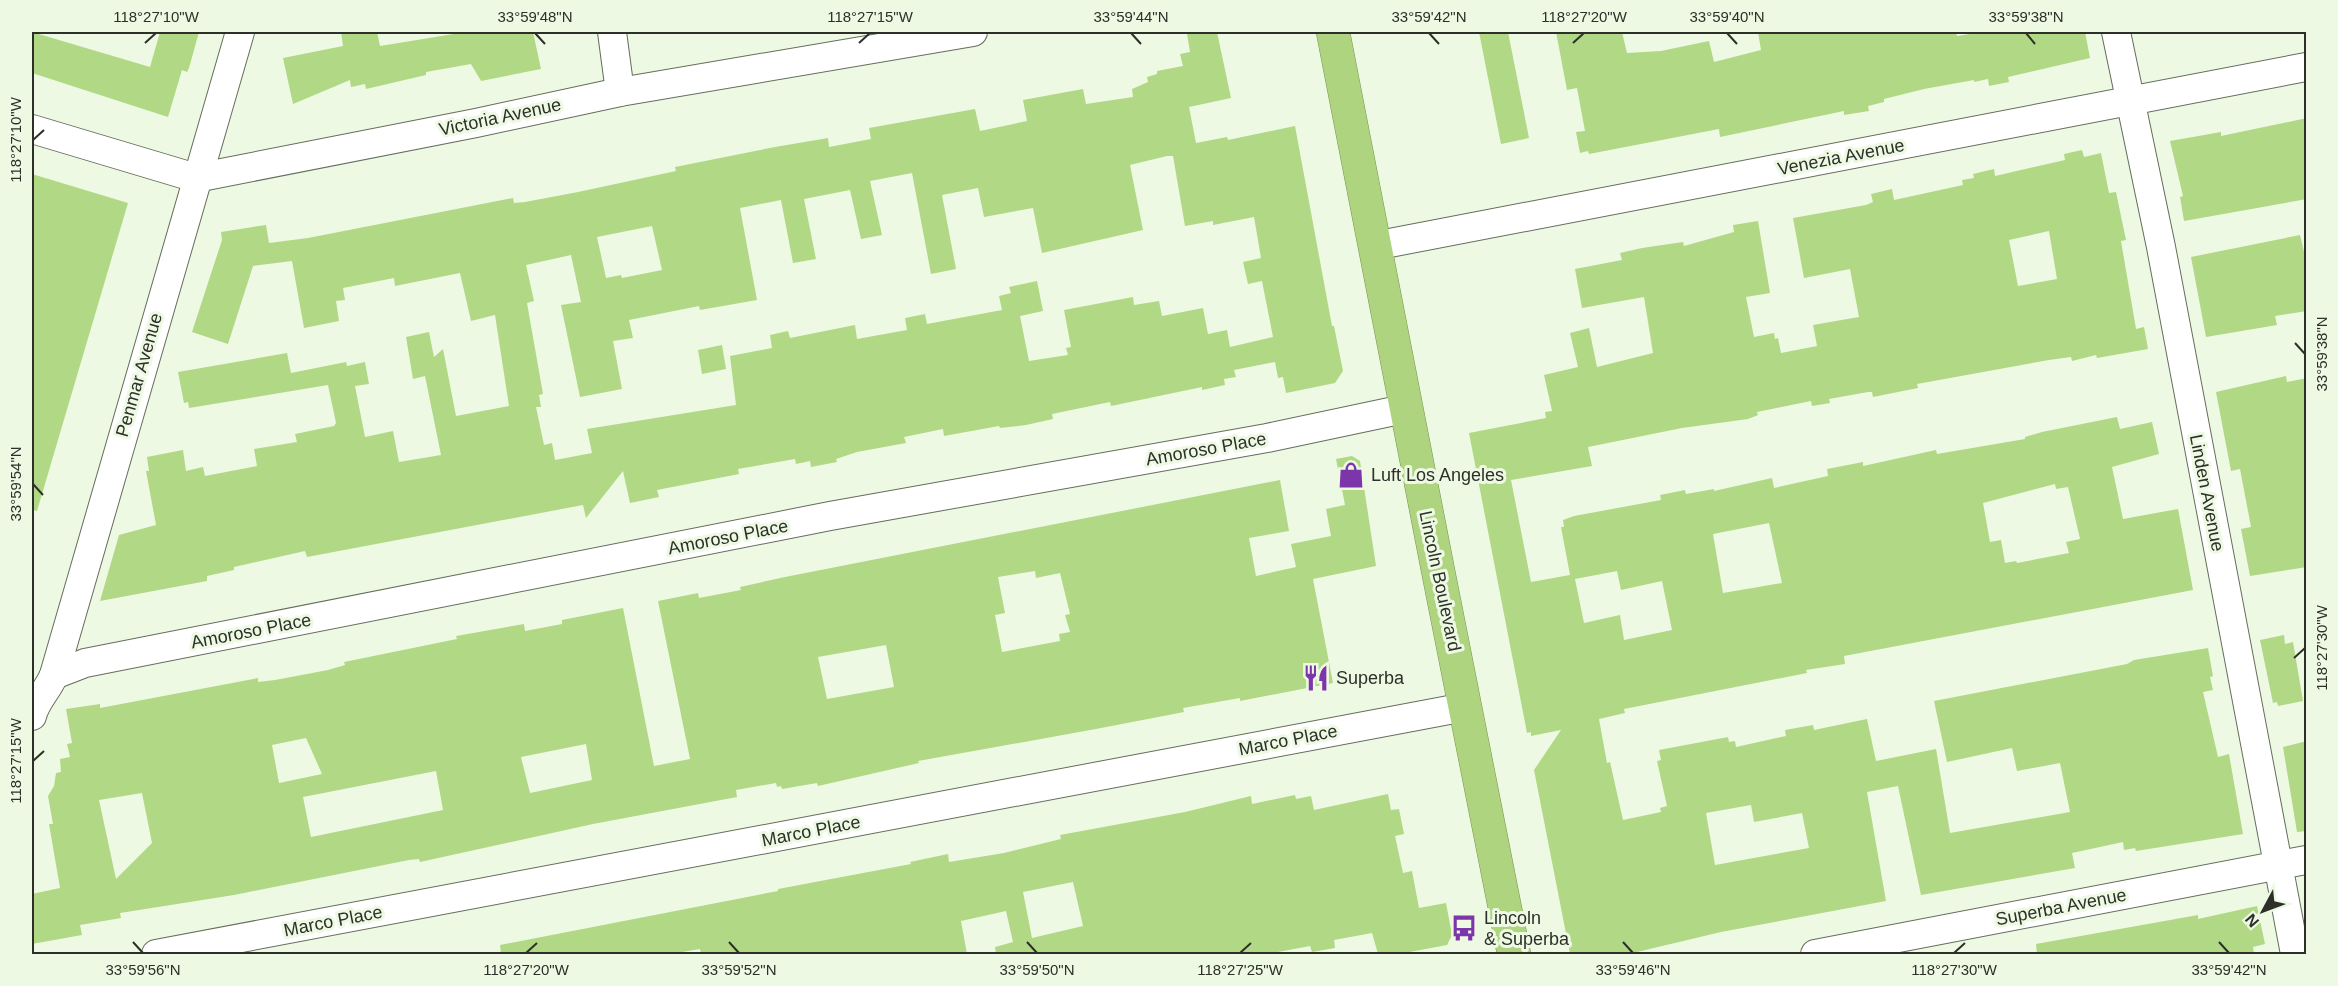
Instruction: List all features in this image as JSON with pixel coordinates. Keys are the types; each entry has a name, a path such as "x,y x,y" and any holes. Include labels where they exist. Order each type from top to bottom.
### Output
{"highway":[{"name":"Lincoln Boulevard","path":"1333,32 1404,409 1514,954"}],"street":[{"name":"Penmar Avenue","path":"32,709 48,690 54,675 240,32"},
{"path":"612,32 620,92"},
{"name":"Victoria Avenue","path":"32,129 196,178 620,92 936,35 973,32"},
{"name":"Linden Avenue","path":"2116,32 2161,247 2295,954"},
{"name":"Venezia Avenue","path":"1374,246 2307,67"},
{"name":"Amoroso Place","path":"54,675 85,663 830,516 1267,438 1404,409"},
{"name":"Marco Place","path":"156,954 1465,707"},
{"name":"Superba Avenue","path":"1815,954 2307,860"}],"building":[{"path":"32,32 150,67 160,32 199,32 189,68 187,72 182,70 168,117 32,73"},
{"path":"341,32 377,32 380,46 466,32 533,32 541,69 481,81 471,64 426,72 426,75 366,89 365,84 351,87 350,80 293,104 283,58 343,46"},
{"path":"1217,32 1231,98 1189,107 1196,143 1227,137 1228,140 1295,126 1332,326 1334,326 1343,371 1335,383 1286,393 1283,377 1278,378 1275,362 1234,370 1236,377 1224,379 1225,385 1202,390 1202,387 1111,406 1110,402 1052,414 1053,419 1026,425 1000,428 999,426 944,436 943,429 904,437 906,443 857,452 836,459 837,462 811,467 810,461 796,464 795,459 738,469 739,474 657,490 659,497 630,503 623,471 586,518 583,505 307,557 305,551 234,567 234,570 207,576 207,581 100,601 119,535 156,525 146,471 149,471 147,457 183,450 186,471 203,467 205,476 257,466 254,449 297,442 295,434 334,426 336,423 328,385 189,408 188,402 184,403 178,372 287,353 291,373 346,362 347,366 365,362 369,384 355,386 365,437 393,431 399,462 441,455 425,376 413,379 406,337 429,332 434,357 443,349 456,416 509,406 495,315 471,321 460,273 395,286 394,278 343,288 345,300 336,301 339,321 304,328 292,261 253,266 228,344 192,332 222,240 221,232 266,225 269,243 308,238 513,198 514,203 525,202 578,192 676,171 675,167 775,147 828,138 829,147 871,139 869,128 975,109 980,131 1027,121 1023,100 1083,89 1086,104 1133,97 1132,89 1148,82 1147,77 1157,74 1157,71 1183,66 1180,54 1190,52 1187,34","holes":["1173,156 1185,226 1213,221 1213,225 1254,217 1261,258 1243,262 1248,284 1262,281 1273,337 1230,347 1227,330 1208,334 1203,308 1162,316 1159,301 1134,305 1133,297 1064,310 1071,347 1066,348 1068,355 1029,361 1020,316 1043,311 1037,281 1009,287 1011,293 999,296 1002,310 927,324 925,314 905,318 907,330 857,339 855,325 790,338 788,331 770,335 772,348 730,356 736,405 587,429 592,453 555,460 552,443 544,445 536,407 541,407 539,395 543,394 527,303 534,301 526,265 571,255 581,302 561,305 580,397 622,389 613,341 633,338 629,320 699,306 700,310 757,300 740,208 781,200 793,263 816,259 804,199 850,190 861,239 882,235 870,181 912,173 931,274 956,269 942,195 978,188 984,217 1033,208 1042,253 1143,230 1130,165","652,226 662,270 622,278 621,275 606,278 597,237"]},
{"path":"1479,32 1508,32 1529,138 1501,144"},
{"path":"1556,32 1622,32 1627,53 1661,51 1709,41 1714,62 1761,50 1758,32 1956,32 1957,36 1982,32 2085,32 2090,58 2008,77 2009,82 1989,86 1988,79 1924,89 1884,99 1884,102 1868,106 1869,111 1844,115 1844,111 1720,137 1719,129 1589,154 1588,151 1580,153 1576,132 1585,131 1577,88 1567,90"},
{"path":"2307,118 2307,199 2184,221 2180,197 2183,196 2170,141 2221,132 2221,136"},
{"path":"2082,150 2084,157 2101,153 2109,193 2116,192 2126,240 2121,241 2136,329 2144,327 2148,349 2097,358 2096,355 2072,361 2071,357 2049,360 1917,384 1918,388 1873,397 1872,392 1868,392 1829,399 1830,403 1812,406 1811,401 1757,412 1758,415 1748,419 1682,428 1588,447 1592,466 1511,480 1531,582 1570,575 1561,527 1564,527 1563,520 1574,516 1661,500 1660,495 1685,490 1686,494 1714,489 1714,491 1772,478 1774,488 1828,476 1827,469 1863,462 1863,466 1936,450 1937,454 2025,439 2025,437 2042,432 2117,417 2120,429 2152,422 2159,454 2112,467 2123,519 2178,509 2193,590 1844,656 1845,664 1806,670 1807,673 1624,709 1625,713 1599,719 1607,763 1610,762 1623,820 1661,812 1660,808 1667,806 1657,761 1661,760 1659,750 1728,737 1729,742 1735,741 1736,747 1786,736 1785,730 1813,725 1814,730 1867,719 1876,761 1936,749 1950,833 2070,812 2060,763 2017,771 2012,748 1947,762 1934,701 2127,664 2134,660 2208,648 2213,690 2203,692 2218,757 2229,754 2243,834 2136,851 2135,848 2124,850 2123,842 2072,853 2075,868 1921,895 1898,786 1867,792 1886,901 1721,932 1637,952 1637,954 1570,954 1534,770 1561,730 1531,736 1531,732 1527,733 1469,433 1546,418 1545,412 1552,411 1544,375 1578,367 1570,333 1589,328 1597,367 1653,353 1644,297 1582,308 1575,269 1622,260 1620,253 1642,248 1683,242 1684,246 1734,232 1733,225 1758,221 1770,293 1746,297 1754,337 1774,333 1775,339 1778,338 1781,353 1817,346 1813,325 1859,317 1850,269 1804,278 1793,218 1866,205 1873,202 1871,194 1892,189 1894,200 1963,185 1962,180 1974,178 1973,174 1994,169 1995,176 2065,160 2064,154","holes":["2049,231 2057,279 2018,286 2009,240","2055,484 2056,489 2068,487 2080,539 2066,542 2069,553 2017,563 2016,561 2005,563 2001,540 1990,542 1983,503","1769,523 1782,583 1723,593 1713,534","1617,571 1621,590 1662,581 1672,630 1624,640 1620,615 1584,623 1575,579","1751,805 1754,822 1802,813 1809,848 1715,865 1706,813"]},
{"path":"32,174 128,203 37,511 32,510"},
{"path":"2300,235 2307,264 2307,311 2275,316 2277,325 2206,337 2191,257"},
{"path":"722,345 726,369 702,374 698,350"},
{"path":"2286,376 2287,382 2307,378 2307,567 2250,576 2241,529 2251,527 2240,469 2231,471 2216,392"},
{"path":"1352,456 1360,461 1376,566 1313,579 1333,683 1240,701 1240,698 1183,708 1184,712 918,761 919,763 818,786 817,783 782,789 781,786 777,787 776,783 736,790 737,797 593,824 420,862 419,859 409,860 234,895 120,913 121,918 80,925 82,935 32,944 32,894 60,888 49,824 53,824 48,796 54,786 56,773 61,772 60,759 70,757 67,744 72,743 66,709 100,704 100,708 258,678 258,682 275,680 328,670 345,665 344,662 457,639 456,636 524,624 525,631 562,624 562,620 623,608 654,766 690,759 658,601 698,593 699,598 741,590 740,587 785,577 1280,480 1289,531 1249,538 1256,576 1296,567 1291,544 1331,536 1326,509 1345,505 1336,459","holes":["1035,571 1036,578 1060,573 1070,614 1065,615 1070,632 1059,634 1060,641 1002,652 995,615 1005,613 998,577","886,645 894,687 827,699 818,657","306,738 322,774 279,783 272,745","586,744 592,780 530,793 521,757","436,771 443,810 311,837 303,797","142,793 152,843 116,879 99,800"]},
{"path":"2284,635 2285,644 2293,642 2303,701 2278,706 2277,702 2273,703 2260,640"},
{"path":"2307,741 2307,831 2297,832 2283,747"},
{"path":"1388,794 1391,810 1399,809 1404,834 1395,836 1403,873 1412,871 1419,908 1446,903 1452,935 1447,945 1399,954 1378,954 1372,933 1334,940 1335,948 1312,952 1310,946 1267,954 996,954 995,947 1013,942 1006,911 961,921 967,954 701,954 700,949 670,954 501,954 500,945 911,864 910,862 948,854 949,862 1004,853 1061,839 1060,835 1185,812 1251,796 1252,804 1295,795 1296,799 1311,796 1314,810","holes":["1073,882 1083,926 1032,938 1023,892"]},
{"path":"2257,906 2265,944 2253,947 2254,954 2037,954 2036,944 2198,915 2198,919"}],"place":[{"name":"Luft Los Angeles","path":"1351,475"},
{"name":"Superba","path":"1316,678"},
{"name":"Lincoln & Superba","path":"1464,928"}]}
